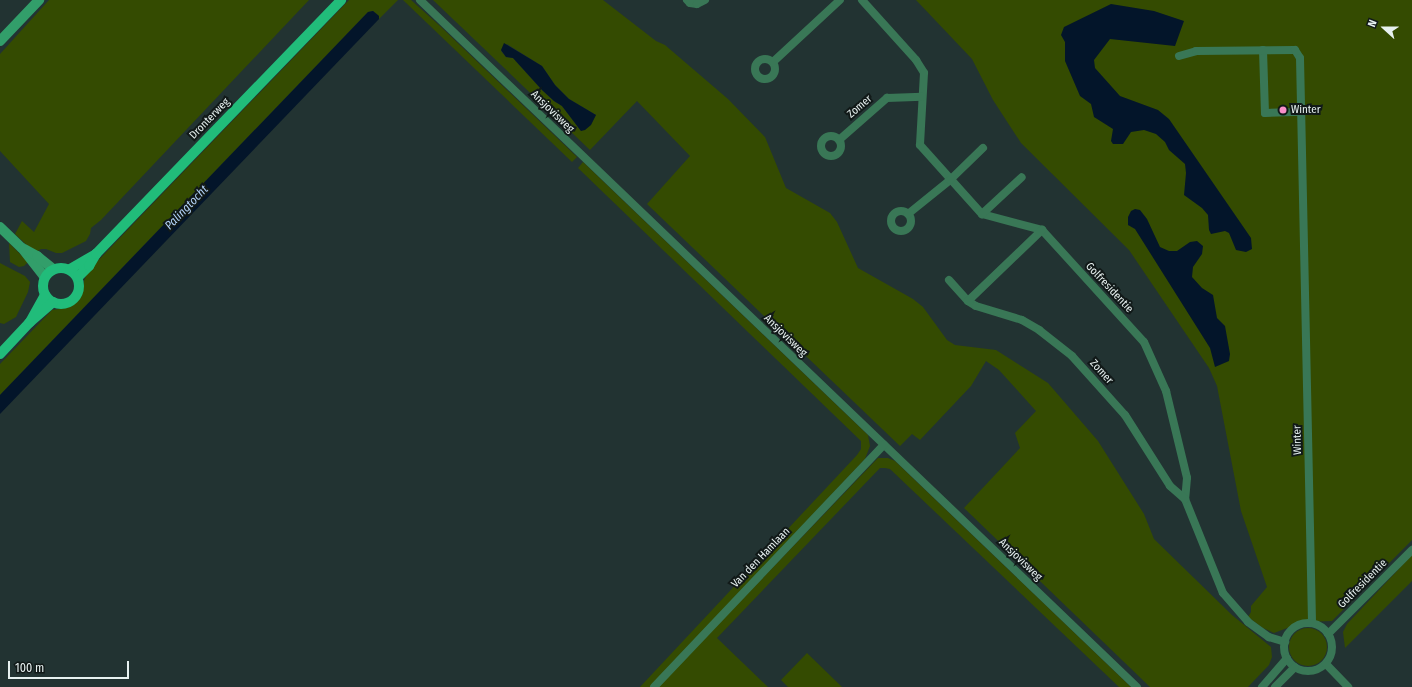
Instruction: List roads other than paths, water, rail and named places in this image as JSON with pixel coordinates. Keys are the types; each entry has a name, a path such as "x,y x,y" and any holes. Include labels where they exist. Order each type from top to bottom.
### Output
{"main road":[{"name":"Dronterweg","path":"78,277 89,266 96,254 341,0"},
{"name":"Dronterweg","path":"70,269 96,254"},
{"path":"61,267 70,269 78,277 79,288 74,299 64,304 53,302 45,295 43,286 45,277 53,269 61,267"},
{"path":"29,324 45,295"},
{"path":"0,354 53,302"}],"street":[{"path":"0,41 39,0"},
{"name":"Ansjovisweg","path":"420,0 1137,687"},
{"path":"687,0 690,3 697,4 705,0"},
{"path":"773,62 840,0"},
{"path":"862,0 916,60 924,73 920,145 982,214 1042,230"},
{"path":"1263,50 1265,113 1302,112"},
{"name":"Winter","path":"1179,56 1196,51 1295,50 1300,58 1312,623"},
{"name":"Zomer","path":"839,140 887,98 922,97"},
{"path":"908,214 950,180 983,148"},
{"path":"982,214 1022,177"},
{"path":"0,227 22,248 45,277"},
{"path":"968,301 1042,230"},
{"name":"Golfresidentie","path":"1042,230 1144,342 1166,391 1187,478 1185,498 1223,593 1248,622 1269,637 1285,642"},
{"path":"22,248 36,256 53,269"},
{"name":"Zomer","path":"949,280 968,301 976,306 1022,320 1033,326 1072,356 1125,415 1170,486 1185,498"},
{"name":"Van den Hamlaan","path":"654,687 884,445"},
{"name":"Golfresidentie","path":"1328,634 1412,550"},
{"path":"1312,623 1322,627 1328,634 1332,642 1332,652 1326,664 1313,671 1304,670 1295,667 1287,658 1285,652 1285,642 1288,634 1295,627 1312,623"},
{"path":"1262,687 1287,658"},
{"path":"1326,664 1348,687"},
{"path":"1275,687 1295,667"}],"water":[{"path":"1111,4 1154,11 1184,21 1175,46 1110,39 1094,60 1095,68 1120,96 1158,110 1169,119 1251,238 1252,249 1246,252 1236,250 1229,233 1225,231 1211,234 1209,230 1208,215 1202,208 1184,195 1186,173 1185,164 1169,150 1165,142 1156,134 1144,130 1131,132 1123,144 1113,144 1111,141 1113,129 1094,117 1091,104 1080,96 1065,61 1065,42 1061,35 1064,27"},
{"name":"Palingtocht","path":"373,11 379,16 379,19 0,414 0,395 368,12"},
{"path":"504,43 542,66 555,85 569,99 596,115 591,125 585,130 581,131 562,106 542,90 513,58 506,57 501,50"},
{"path":"1135,209 1140,210 1147,219 1160,247 1169,251 1177,251 1190,242 1197,241 1203,246 1202,254 1193,267 1192,277 1202,288 1213,295 1217,318 1225,326 1230,354 1229,361 1215,367 1210,348 1135,229 1128,225 1128,217 1131,211"}],"place":[{"name":"Winter","path":"1283,110"}]}
